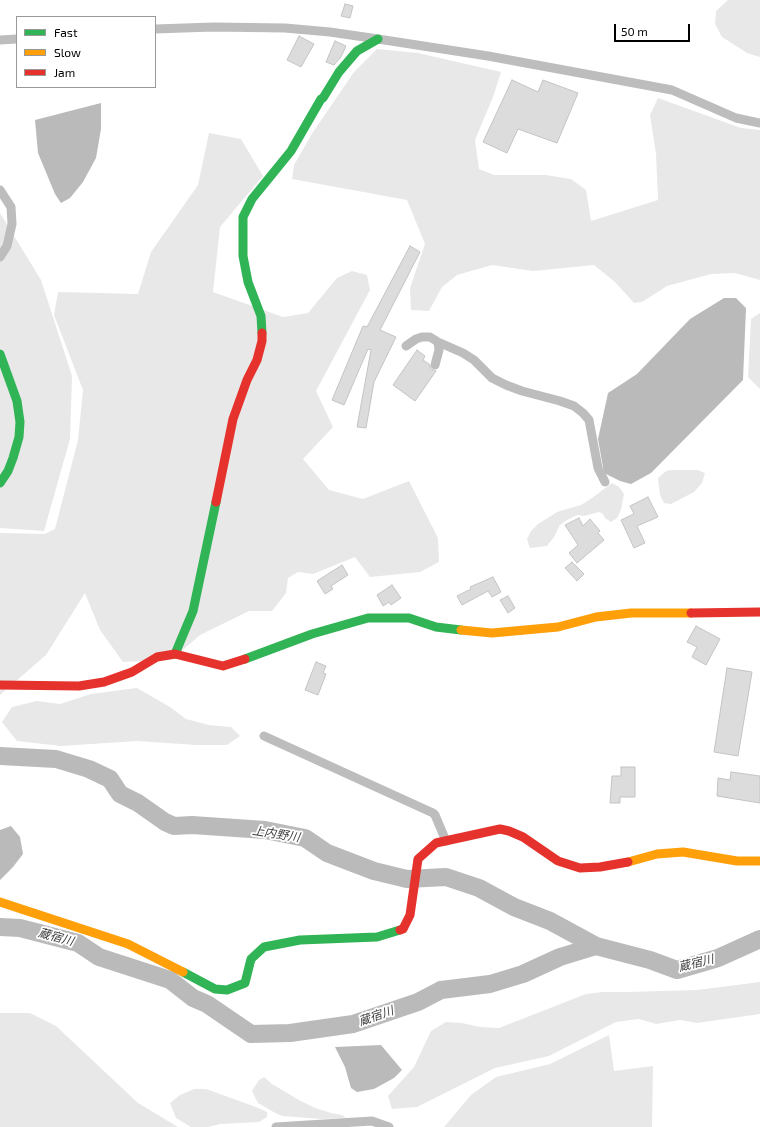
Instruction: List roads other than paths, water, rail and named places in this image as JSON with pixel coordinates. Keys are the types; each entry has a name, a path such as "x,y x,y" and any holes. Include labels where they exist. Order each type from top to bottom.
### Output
{"street":[{"path":"156,29 213,27 285,28 330,32 488,56 672,90 736,118 760,123"},
{"path":"0,40 16,39"},
{"path":"175,654 193,611 233,420 247,380 257,360 262,340 260,316 248,282 243,256 243,217 252,199 291,151 321,99 339,72 356,51 378,39"},
{"path":"0,190 11,207 12,224 7,246 0,257"},
{"path":"406,346 416,339 430,337 463,353 474,360 492,378 506,385 574,406 589,420 598,468 605,482"},
{"path":"435,365 439,350 438,342"},
{"path":"0,354 17,401 20,422 19,437 13,458 8,471 0,483"},
{"path":"0,685 79,686 104,682 132,672 157,658 175,654 222,666 261,654 312,634 368,618 409,618 436,627 492,633 558,627 596,617 631,613 760,612"},
{"path":"264,736 432,813 435,815 446,840"},
{"path":"0,902 128,944 215,989 227,990 245,982 251,959 264,947 300,940 377,938 404,929 410,915 418,859 436,843 446,840 500,829 523,837 558,861 580,868 600,867 632,861 657,854 683,852 737,861 760,861"},
{"path":"276,1127 372,1121 389,1127"}],"waterway":[{"name":"上内野川","path":"0,756 56,759 89,769 110,779 120,794 138,803 165,822 174,826 192,825 265,830 305,838 327,853 374,871 407,879 446,877 479,888 514,907 550,921 596,946"},
{"name":"蔵宿川","path":"0,927 20,928 78,943 99,957 170,980 193,998 207,1004 251,1034 290,1033 353,1024 418,1002 441,990 490,984 523,974 560,957 596,946 650,960 677,970 718,958 760,939"}]}
